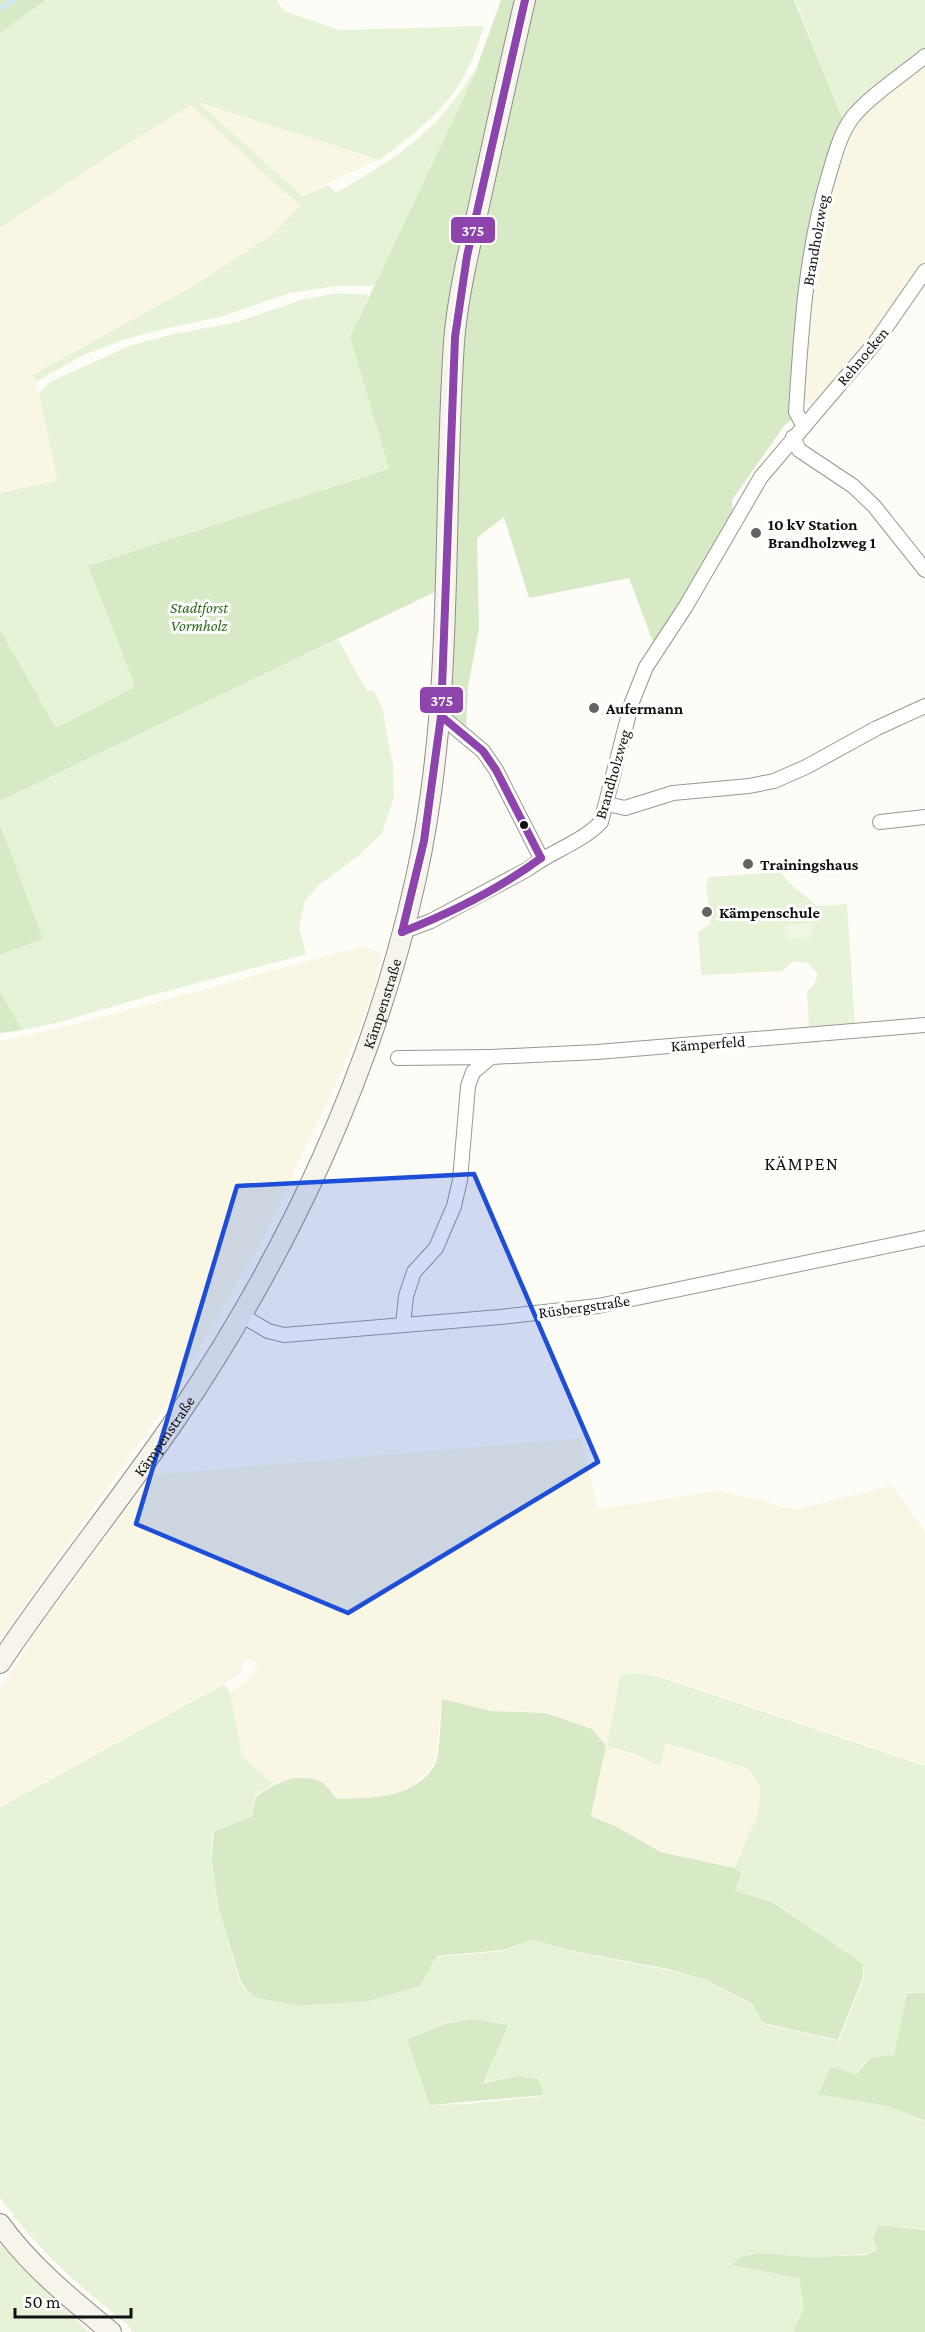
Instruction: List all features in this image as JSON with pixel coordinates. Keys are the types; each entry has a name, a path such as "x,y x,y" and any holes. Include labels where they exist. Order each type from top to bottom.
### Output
{"street":[{"name":"Kämpenstraße","path":"0,1663 179,1415 241,1315 311,1183 340,1119 369,1041 402,932 424,841 441,716 455,337 468,256 525,0"},
{"name":"Brandholzweg","path":"803,426 796,412 803,313 811,245 819,206 839,145 852,117 925,56"},
{"name":"Rehnocken","path":"793,437 875,343 925,271"},
{"path":"793,437 799,450 853,486 874,506 925,570"},
{"name":"Brandholzweg","path":"402,932 432,921 528,869 541,858 592,831 601,822 632,702 646,667 686,606 760,477 793,437"},
{"path":"607,804 625,808 673,793 749,786 774,781 925,706"},
{"path":"441,716 483,751 496,770 541,858"},
{"path":"880,822 925,817"},
{"name":"Kämperfeld","path":"398,1058 597,1052 925,1025"},
{"path":"403,1325 406,1296 414,1272 436,1248 454,1206 460,1180 468,1086 472,1072 490,1057"},
{"name":"Rüsbergstraße","path":"241,1315 268,1331 284,1335 500,1317 619,1303 925,1238"},
{"path":"0,2224 9,2237 53,2282 111,2332"}],"highlighted area":[{"path":"474,1174 598,1462 348,1613 136,1524 237,1186"}],"shaded area":[{"path":"925,62 925,260 870,340 810,406 803,396 803,368 816,247 839,160 857,119"},
{"path":"197,102 378,160 303,195"},
{"path":"191,105 301,205 272,235 190,288 32,375 39,393 57,480 0,492 0,228 110,155"},
{"path":"364,946 378,952 381,958 371,999 346,1062 261,1242 163,1410 0,1639 0,1041 28,1035 35,1049 29,1035"},
{"path":"581,1438 598,1509 723,1490 736,1496 799,1509 892,1485 925,1532 925,1765 658,1675 637,1672 619,1674 607,1746 660,1765 666,1744 748,1770 760,1788 758,1814 733,1868 661,1851 618,1827 592,1816 606,1746 592,1729 546,1712 492,1711 442,1699 435,1763 412,1787 380,1798 337,1799 323,1783 304,1776 273,1784 242,1756 230,1693 248,1680 259,1664 246,1658 240,1673 235,1677 0,1806 0,1689 40,1626 152,1475"}],"green space":[{"path":"0,0 46,0 0,33"},
{"path":"46,0 276,0 284,11 339,30 484,26 467,70 445,104 432,118 379,160 198,102 303,196 328,185 336,193 398,154 431,127 461,91 475,69 473,78 374,286 336,286 290,293 220,317 126,339 83,355 36,382 32,375 190,288 272,235 301,205 191,105 110,155 0,228 0,33"},
{"name":"Stadtforst Vormholz","path":"501,0 515,0 457,271 445,416 435,592 0,801 0,629 56,728 135,687 88,566 389,469 350,337 473,78"},
{"path":"529,0 794,0 844,123 832,153 791,420 784,426 732,500 733,517 655,647 629,578 529,598 504,517 477,538 479,629 468,687 466,729 448,713 461,328"},
{"path":"795,0 925,0 925,51 844,123"},
{"path":"337,293 369,295 350,337 389,470 88,566 135,688 56,728 0,628 0,493 57,480 39,393 50,382 129,346 170,335 237,322 301,300"},
{"path":"338,639 367,691 373,690 382,707 393,765 394,797 382,833 358,856 320,884 305,901 299,927 306,954 60,1022 22,1030 0,991 0,955 43,939 0,824 0,801"},
{"path":"0,824 43,939 0,955"},
{"path":"781,872 793,886 817,906 847,904 855,1025 809,1027 807,991 814,985 818,974 808,963 793,961 783,971 701,975 698,932 711,924 706,886 709,877"},
{"path":"812,923 813,937 786,939 784,926"},
{"path":"0,991 22,1030 0,1033"},
{"path":"638,1673 657,1676 925,1766 925,1993 907,1992 894,2055 870,2057 855,2074 831,2067 818,2094 888,2106 925,2122 925,2229 878,2225 871,2239 878,2250 865,2254 811,2257 759,2253 739,2257 731,2265 799,2278 804,2307 793,2332 133,2332 128,2325 43,2250 0,2197 0,1807 224,1684 230,1693 242,1756 273,1784 255,1796 253,1815 213,1831 210,1859 219,1910 240,1983 253,1997 298,2006 369,2001 420,1986 437,1957 503,1951 533,1940 574,1952 668,1970 705,1980 752,2005 763,2024 839,2041 864,1977 863,1964 771,1900 735,1891 743,1873 734,1868 758,1814 760,1787 748,1769 666,1743 660,1766 634,1754 607,1746 620,1674","holes":["476,2019 508,2025 483,2082 517,2076 538,2079 544,2096 467,2104 431,2105 407,2040 443,2023"]},
{"path":"442,1699 492,1711 546,1713 592,1729 606,1746 591,1816 617,1827 661,1852 734,1868 742,1873 735,1891 771,1901 863,1964 863,1977 838,2040 763,2023 752,2004 706,1980 668,1969 573,1951 533,1940 503,1950 437,1956 420,1986 369,2001 298,2006 253,1997 241,1982 219,1910 211,1859 214,1831 252,1816 256,1797 278,1783 295,1778 321,1782 337,1799 378,1797 415,1785 426,1776 437,1760"},
{"path":"907,1993 925,1993 925,2121 888,2106 818,2094 831,2067 856,2074 871,2057 894,2055"},
{"path":"475,2019 508,2025 483,2083 518,2076 538,2079 544,2095 430,2105 407,2040 443,2024"},
{"path":"878,2225 925,2230 925,2332 793,2332 804,2307 799,2278 731,2265 740,2257 759,2253 811,2257 866,2255 878,2250 872,2239"},
{"path":"0,2243 89,2332 0,2332"}],"waterway":[{"path":"0,9 15,0"}],"transit line":[{"name":"375","path":"402,932 424,841 441,716 455,337 467,256 525,0"},
{"name":"375","path":"441,716 483,751 496,770 541,858"},
{"name":"375","path":"402,932 474,900 541,858"}],"place":[{"name":"10 kV Station Brandholzweg 1","path":"756,533"},
{"name":"Aufermann","path":"594,708"},
{"name":"Trainingshaus","path":"748,864"},
{"name":"Kämpenschule","path":"707,912"}],"district":[{"name":"KÄMPEN","path":"802,1164"}]}
